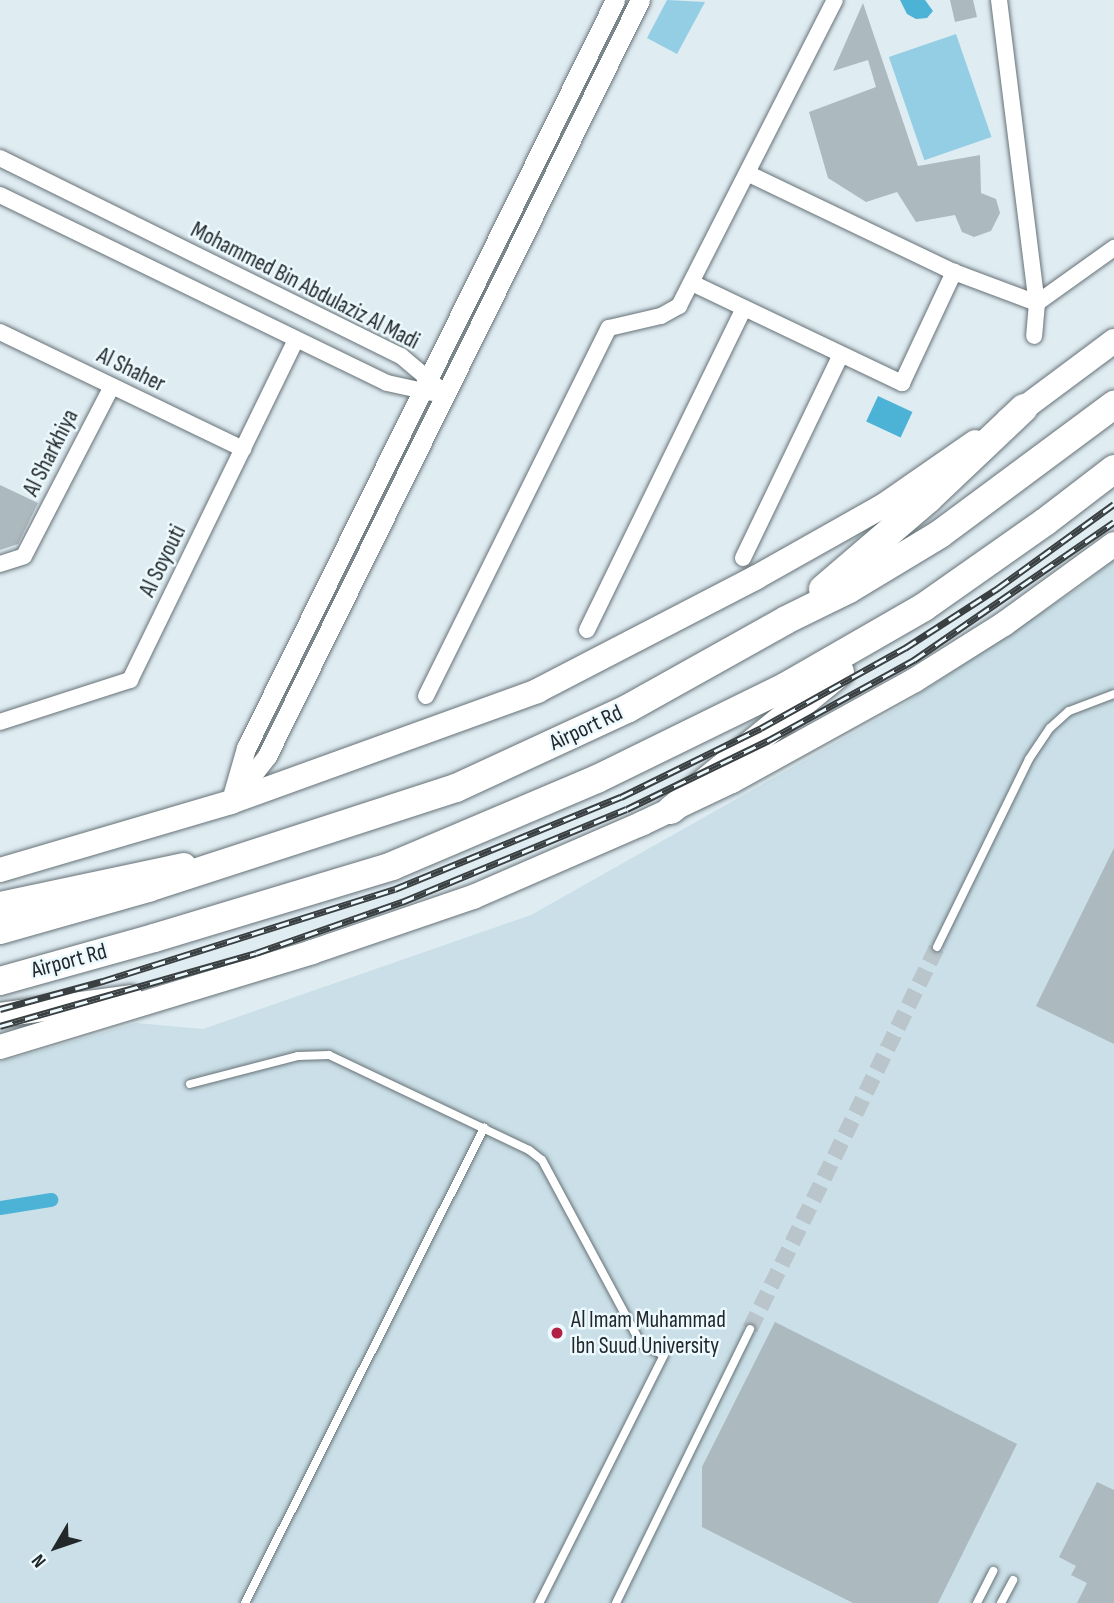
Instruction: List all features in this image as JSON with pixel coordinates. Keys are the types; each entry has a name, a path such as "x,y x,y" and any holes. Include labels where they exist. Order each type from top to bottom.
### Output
{"highway":[{"name":"Airport Rd","path":"0,930 148,888 456,788 627,709 786,620 849,589 940,534 1114,405"},
{"path":"786,620 928,499 1024,408"},
{"name":"Airport Rd","path":"0,981 392,866 597,779 773,694 924,607 1045,522 1114,469"},
{"path":"671,810 762,734 924,607"}],"main road":[{"path":"0,870 231,802 537,691 755,578 883,506 1024,408 1114,341"},
{"path":"0,1047 197,988 473,897 671,810 755,769 915,680 1004,624 1114,544"},
{"path":"0,904 294,841"},
{"path":"0,1015 197,988"}],"street":[{"path":"231,802 246,748 615,0"},
{"path":"231,802 267,755 640,0"},
{"path":"426,696 609,328 661,316 679,306 749,174 835,0"},
{"path":"999,0 1037,303 1034,336"},
{"name":"Mohammed Bin Abdulaziz Al Madi","path":"0,158 401,356 425,385"},
{"path":"749,174 954,272 1037,303"},
{"name":"Mohammed Bin Abdulaziz Al Madi","path":"0,195 387,383 425,385 446,394"},
{"path":"1037,303 1114,248"},
{"path":"692,283 743,310 902,383 954,272"},
{"path":"587,631 743,310"},
{"name":"Al Shaher","path":"0,332 243,450"},
{"name":"Al Soyouti","path":"0,722 130,680 296,340"},
{"path":"743,558 840,356"},
{"name":"Al Sharkhiya","path":"0,564 24,556 112,386"}],"lane":[{"path":"937,947 1036,748 1050,728 1069,711 1114,694"},
{"path":"190,1084 298,1056 329,1055 529,1150 542,1160 641,1344 664,1355 539,1603"},
{"path":"246,1603 484,1128"},
{"path":"616,1603 750,1329"},
{"path":"977,1603 993,1571"},
{"path":"1001,1603 1013,1580"}],"shaded area":[{"path":"667,0 705,2 677,54 647,38"},
{"path":"900,0 925,0 933,11 927,18 916,19 907,14"},
{"path":"956,34 991,137 924,160 889,57"},
{"path":"878,396 912,412 901,437 866,421"},
{"name":"Al Imam Muhammad Ibn Suud University","path":"1114,560 1114,1603 0,1603 0,1062 136,1023 203,1029 531,915 901,706 1080,587"}],"building":[{"path":"950,0 973,0 977,17 955,22"},
{"path":"863,3 918,166 980,155 981,193 996,199 1000,213 991,231 974,237 962,232 955,215 916,222 897,192 866,202 828,178 809,112 876,87 868,60 833,71"},
{"path":"0,485 38,503 18,544 0,550"},
{"path":"1114,848 1114,1044 1036,1006"},
{"path":"775,1322 1017,1444 938,1603 853,1603 702,1527 702,1467"},
{"path":"1097,1482 1114,1490 1114,1603 1077,1603 1087,1583 1071,1575 1076,1566 1059,1557"}],"waterway":[{"path":"0,1208 51,1200"}],"tunnel":[{"path":"750,1329 937,947"}],"railway":[{"path":"0,1009 103,981 395,889 621,797 761,728 905,648 998,588 1114,504"},
{"path":"0,1026 256,953 402,902 627,809 769,740 914,660 1114,522"}],"place":[{"name":"Al Imam Muhammad Ibn Suud University","path":"557,1333"}]}
